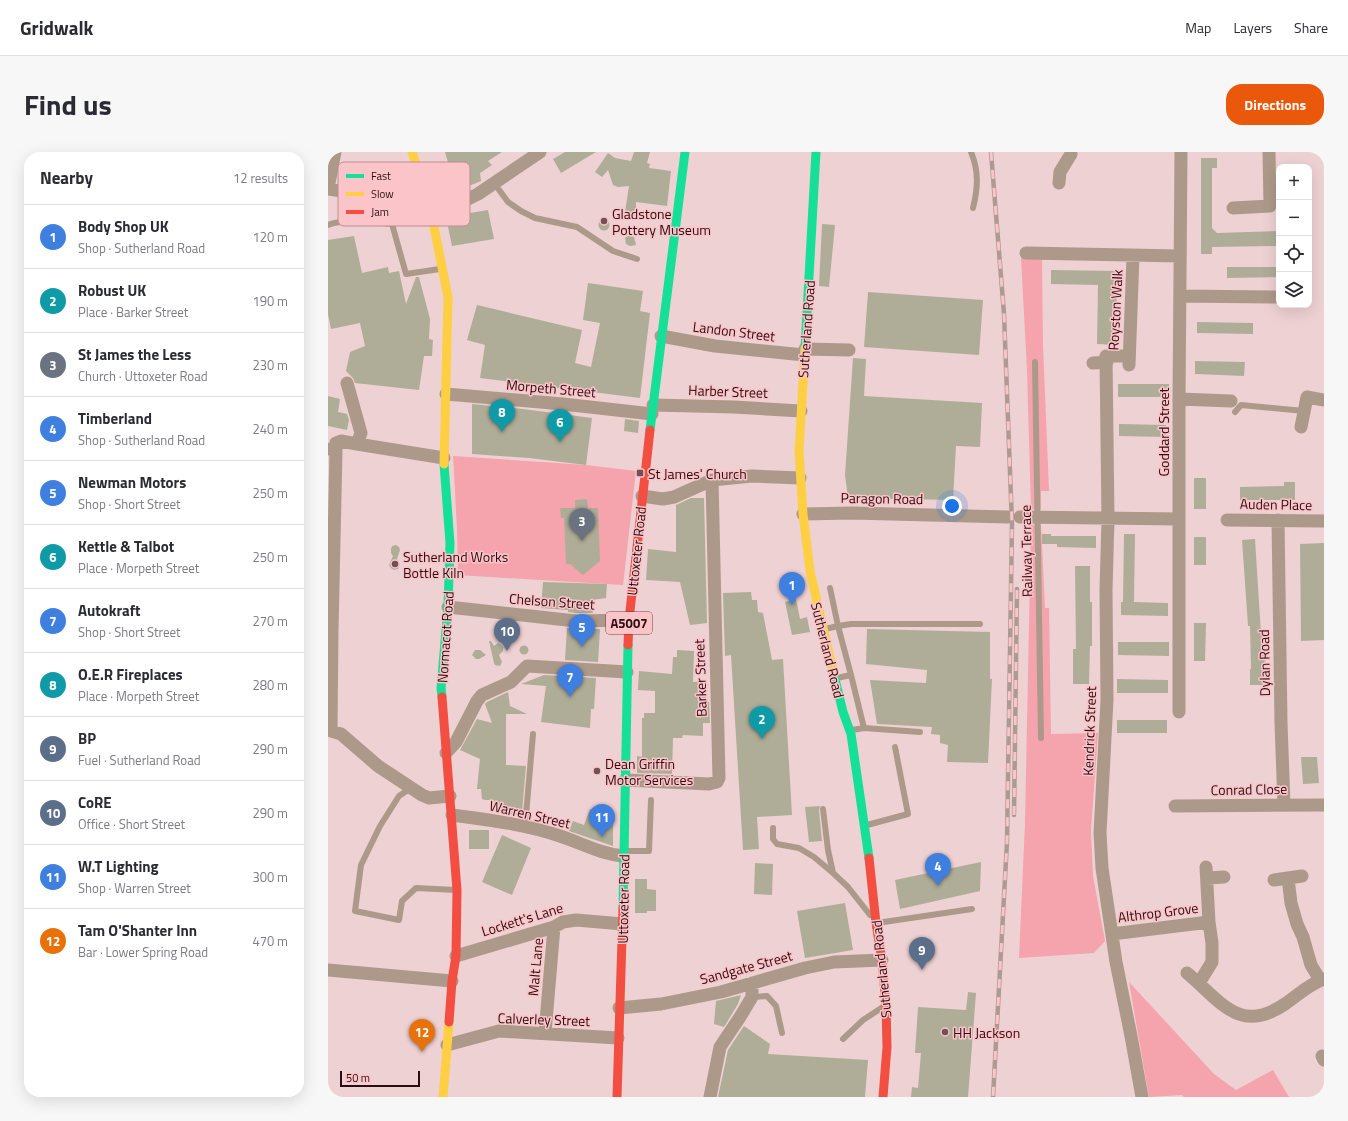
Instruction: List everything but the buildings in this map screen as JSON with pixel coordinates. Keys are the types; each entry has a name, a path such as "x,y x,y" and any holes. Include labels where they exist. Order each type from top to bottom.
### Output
{"street":[{"path":"336,152 328,188 338,190"},
{"name":"Normacot Road","path":"412,152 415,162"},
{"path":"470,198 540,152"},
{"name":"Uttoxeter Road","path":"617,1097 629,620 661,336 685,152"},
{"name":"Sutherland Road","path":"816,152 799,450 800,478 810,571 843,712 850,730 865,825 876,923 882,960 886,1005 887,1047 883,1097"},
{"path":"1172,152 1181,152"},
{"name":"Goddard Street","path":"1179,712 1181,152"},
{"path":"1233,208 1270,206 1269,152"},
{"path":"1059,183 1060,172 1073,153"},
{"name":"Normacot Road","path":"434,226 448,297 444,458 450,543 448,607 441,688 457,890 456,956 452,981 443,1097"},
{"name":"Royston Walk","path":"1026,253 1040,247 1133,256 1180,256"},
{"name":"Royston Walk","path":"1107,362 1106,356 1129,360 1133,256"},
{"path":"1180,296 1276,296"},
{"name":"Landon Street","path":"661,336 715,346 804,352 849,350"},
{"path":"1093,363 1107,362"},
{"name":"Kendrick Street","path":"1107,362 1107,700 1100,833 1102,868 1116,962 1142,1097"},
{"path":"347,383 361,433 357,444"},
{"name":"Morpeth Street","path":"446,394 653,410"},
{"path":"1301,427 1307,397 1324,400"},
{"path":"1179,399 1233,407"},
{"name":"Harber Street","path":"653,410 734,407 801,411"},
{"path":"444,458 341,441 336,443 332,449 332,630 330,730 342,734 378,766 422,795 428,798 450,796"},
{"path":"642,496 663,499 674,497 712,480 752,476 800,478"},
{"name":"Barker Street","path":"625,780 709,784 717,782 719,778 712,480"},
{"name":"Paragon Road","path":"803,514 852,513 1037,518 1179,519"},
{"name":"Auden Place","path":"1228,520 1324,521"},
{"name":"Dylan Road","path":"1278,520 1280,723 1284,805"},
{"name":"Chelson Street","path":"448,607 576,621 629,620"},
{"path":"446,753 456,742 477,701 482,695 511,682 527,666 627,672"},
{"name":"Conrad Close","path":"1175,806 1324,804"},
{"name":"Warren Street","path":"452,815 525,826 559,836 610,855 624,854"},
{"name":"Althrop Grove","path":"1199,983 1212,962 1212,943 1206,873 1224,877"},
{"path":"1274,880 1302,876"},
{"path":"1187,973 1217,1002 1236,1014 1247,1017 1260,1016 1273,1011 1302,990 1322,980 1311,965 1303,937 1297,924 1291,903 1288,878"},
{"name":"Lockett's Lane","path":"456,956 554,928 564,922 576,920 622,924"},
{"name":"Althrop Grove","path":"1112,934 1209,922"},
{"name":"Malt Lane","path":"545,1033 554,928"},
{"name":"Sandgate Street","path":"619,1008 661,1004 721,992 805,968 834,962 882,960"},
{"path":"328,974 328,970 452,981"},
{"path":"710,1097 720,1047 752,997 752,983"},
{"name":"Calverley Street","path":"447,1045 499,1031 618,1038"}],"lane":[{"path":"971,152 978,172 977,195 974,208"},
{"path":"494,183 508,202 521,211 535,218 577,227 613,251 637,259"},
{"path":"328,225 338,222"},
{"path":"393,226 406,274 442,268"},
{"name":"Railway Terrace","path":"1035,362 1041,738"},
{"path":"1233,407 1241,404 1304,411"},
{"path":"830,588 864,728"},
{"path":"824,629 851,624 980,624"},
{"path":"835,678 851,675"},
{"path":"850,730 864,728 920,732"},
{"path":"525,826 533,734"},
{"path":"865,825 908,814 895,747"},
{"path":"411,788 399,796 380,826 362,866 354,911 399,920 402,901 416,888 457,890"},
{"path":"624,854 649,851 651,800"},
{"path":"822,809 833,873"},
{"path":"773,828 773,839 777,844 799,848 814,857 848,887 876,923 972,909"},
{"path":"752,997 767,996 776,1006 782,1033"},
{"path":"843,1040 863,1020 886,1005"}],"shaded area":[{"path":"1021,258 1042,258 1043,346 1049,491 1041,491 1041,509 1031,509 1027,370"},
{"path":"453,456 586,465 636,471 623,585 458,575"},
{"path":"1031,525 1041,525 1045,608 1049,608 1051,734 1098,733 1091,830 1093,876 1105,941 1094,953 1019,958 1025,823"},
{"path":"1129,982 1214,1074 1236,1090 1273,1070 1289,1097 1184,1097 1182,1095 1149,1097"}],"railway":[{"path":"991,152 1004,314 1012,524 1007,842 993,1097"},
{"path":"1014,815 1017,589"}],"traffic: fast":[{"path":"650,430 685,152"},
{"path":"805,348 816,152"},
{"path":"442,697 441,688 448,607 450,543 444,464"},
{"path":"623,908 628,645"},
{"path":"833,671 843,712 851,734 869,858"}],"traffic: slow":[{"path":"412,152 415,162"},
{"path":"434,226 448,297 444,464"},
{"path":"805,348 799,451 803,514 810,571 833,671"},
{"path":"443,1097 449,1022"}],"traffic: jam":[{"path":"628,645 629,620 650,430"},
{"path":"442,697 457,890 456,956 452,981 449,1022"},
{"path":"869,858 886,1005 887,1047 883,1097"},
{"path":"617,1097 623,908"}],"place":[{"name":"Gladstone Pottery Museum","path":"604,221"},
{"name":"O.E.R Fireplaces","path":"502,432"},
{"name":"Kettle & Talbot","path":"560,442"},
{"name":"St James' Church","path":"640,473"},
{"name":"St James the Less","path":"582,541"},
{"name":"Sutherland Works Bottle Kiln","path":"395,564"},
{"name":"Body Shop UK","path":"792,605"},
{"name":"Newman Motors","path":"582,647"},
{"name":"CoRE","path":"507,651"},
{"name":"Autokraft","path":"570,697"},
{"name":"Robust UK","path":"762,739"},
{"name":"Dean Griffin Motor Services","path":"597,771"},
{"name":"W.T Lighting","path":"602,837"},
{"name":"Timberland","path":"938,886"},
{"name":"BP","path":"922,970"},
{"name":"HH Jackson","path":"945,1032"},
{"name":"Tam O'Shanter Inn","path":"422,1052"}]}
